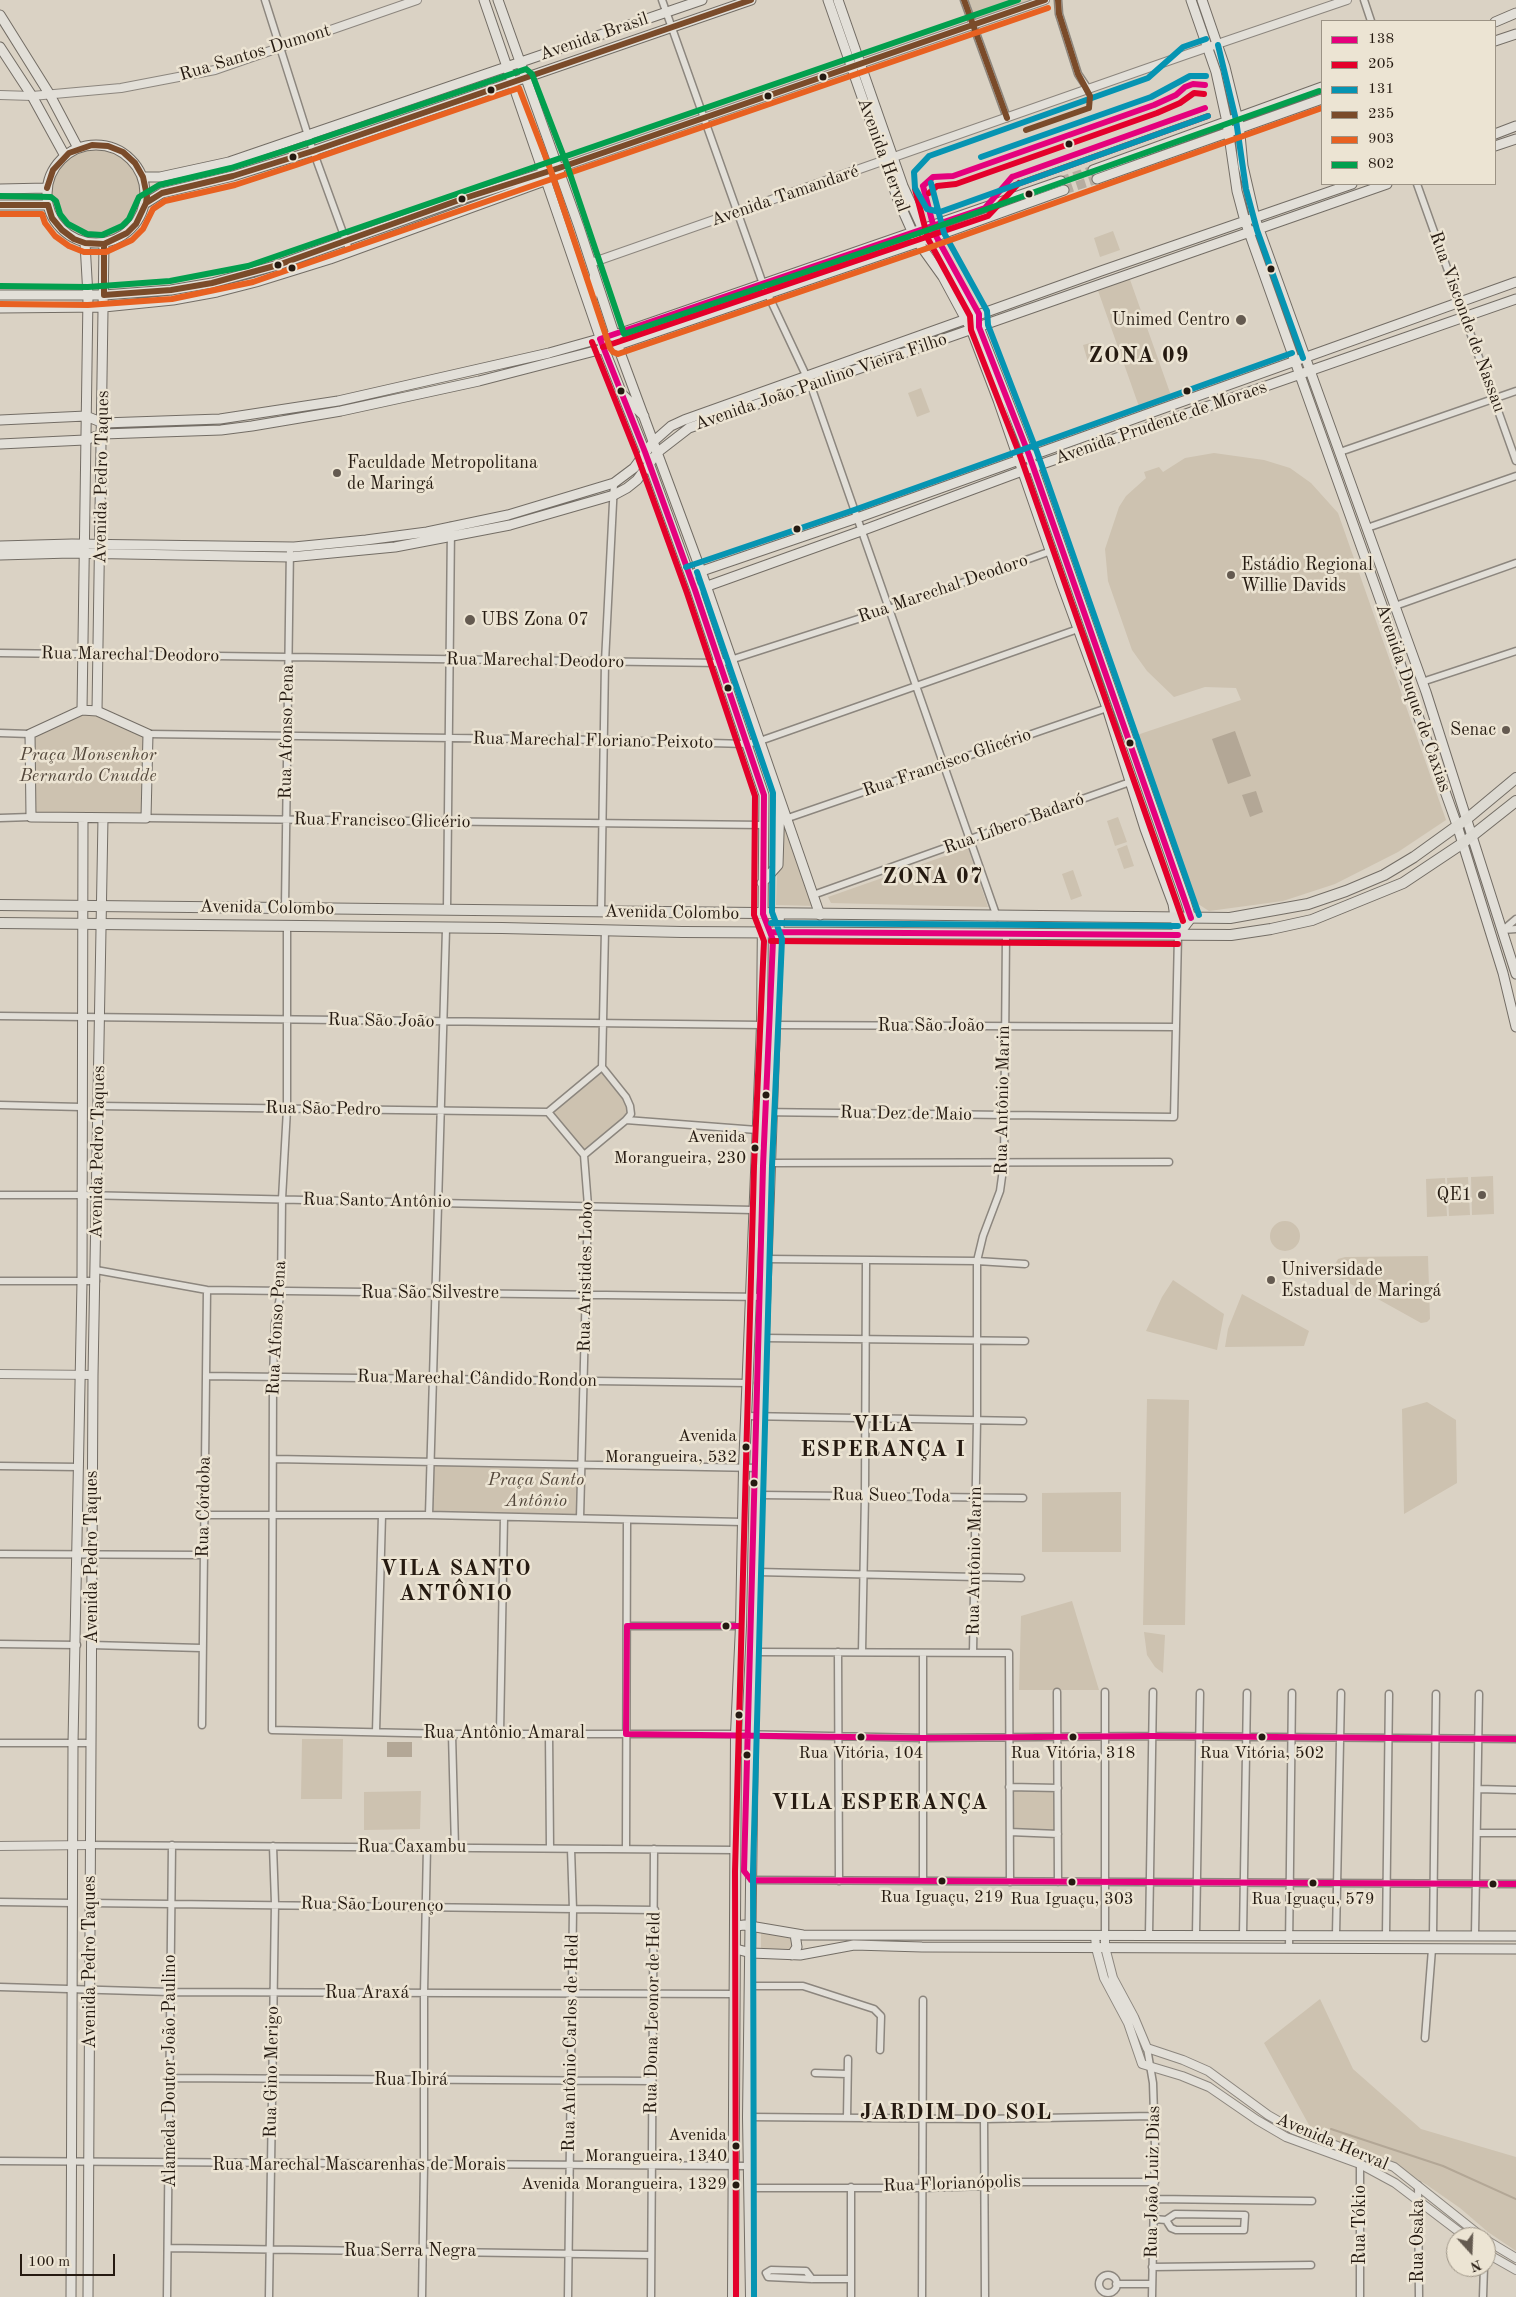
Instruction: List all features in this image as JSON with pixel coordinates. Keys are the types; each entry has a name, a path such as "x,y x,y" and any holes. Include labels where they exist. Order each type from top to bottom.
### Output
{"main road":[{"path":"484,0 600,339 618,389 645,452 695,590 764,796 762,1025 753,1210 749,1383 744,1468 741,1626 736,1734 736,1949 732,2297"},
{"name":"Avenida Brasil","path":"143,177 160,177 229,162 702,0"},
{"name":"Avenida Brasil","path":"146,203 162,193 233,176 313,151 751,0"},
{"name":"Avenida Herval","path":"828,0 862,98 889,160 903,186 922,230 952,275 969,318"},
{"name":"Avenida Herval","path":"838,0 876,110 898,200 918,243 940,271 975,328 1003,389 1029,455 1191,918"},
{"name":"Avenida Duque de Caxias","path":"1191,0 1208,47 1218,84 1227,122 1237,191 1245,221 1383,608 1406,682 1429,742 1457,825 1504,973 1516,1027"},
{"path":"1196,12 1197,0"},
{"name":"Avenida Duque de Caxias","path":"1202,0 1218,44 1232,96 1239,128 1243,166 1255,218 1426,692 1468,818 1516,974"},
{"path":"492,25 499,3"},
{"path":"499,3 524,77 580,227 614,334 701,571 826,932"},
{"path":"840,32 843,13"},
{"path":"1496,22 1516,13"},
{"path":"0,15 50,95 78,148"},
{"path":"1496,40 1516,34"},
{"path":"0,48 32,96 65,156"},
{"path":"1218,84 1232,96"},
{"path":"1321,87 1095,174 1228,132 1321,99"},
{"path":"862,98 876,110"},
{"path":"524,116 541,124"},
{"path":"1496,134 1516,126"},
{"path":"1496,146 1516,139"},
{"path":"92,145 108,146 123,152 135,163 143,177 146,203 136,224 127,233 104,244 86,243 62,230 52,218 48,205 47,188 53,170 65,156 78,148 92,145"},
{"path":"1237,191 1243,166"},
{"path":"0,308 104,307 173,300 218,292 278,276 350,252 545,176 559,168"},
{"path":"0,295 88,296 179,288 212,283 274,266 462,199 545,176"},
{"path":"0,420 86,416 103,422 220,419 338,401 549,353 600,339 922,230 1060,181"},
{"name":"Avenida João Paulino Vieira Filho","path":"614,483 634,468 654,441 672,426 684,420 1349,185"},
{"name":"Avenida João Paulino Vieira Filho","path":"157,550 290,557 367,551 451,538 530,520 614,495 637,480 658,452 689,428 1384,185"},
{"path":"898,200 903,186"},
{"path":"0,189 47,188"},
{"path":"0,444 85,440 102,434 221,430 340,412 479,381 604,350 918,243 1064,190"},
{"path":"0,205 48,205"},
{"path":"560,219 580,227"},
{"name":"Avenida Pedro Taques","path":"82,710 88,308 86,243"},
{"name":"Avenida Pedro Taques","path":"97,711 103,422 104,244"},
{"path":"274,266 278,276"},
{"path":"591,312 592,268"},
{"path":"940,271 952,275"},
{"name":"Avenida Prudente de Moraes","path":"689,575 857,518 1018,458 1516,282"},
{"name":"Avenida Prudente de Moraes","path":"695,590 1022,471 1516,299"},
{"name":"Avenida Herval","path":"975,328 1036,514 1107,708 1176,919 1178,935"},
{"path":"618,389 646,418"},
{"path":"998,400 1003,389"},
{"path":"220,419 221,430"},
{"path":"0,546 18,544 83,549 157,550 290,547 366,540 452,526 528,509 614,483"},
{"path":"528,509 530,520"},
{"path":"1036,514 1052,523"},
{"path":"366,540 367,551"},
{"path":"18,544 18,554"},
{"path":"0,556 83,549"},
{"path":"1062,585 1067,566"},
{"path":"1084,644 1098,650"},
{"path":"1406,682 1414,688 1426,692"},
{"path":"31,817 30,734 82,710 97,711 148,734 146,818"},
{"path":"1429,742 1436,724"},
{"name":"Avenida Colombo","path":"0,905 447,909 1047,918 1230,918 1308,904 1384,875 1414,857 1468,818 1516,778"},
{"path":"762,883 778,865 780,797"},
{"name":"Avenida Colombo","path":"0,923 82,922 101,924 446,929 502,928 682,932 1231,934 1271,930 1312,920 1404,883 1463,843 1516,801"},
{"name":"Rua Francisco Glicério","path":"31,817 146,818"},
{"name":"Avenida Pedro Taques","path":"71,2297 73,1743 82,1282 83,818"},
{"name":"Avenida Pedro Taques","path":"88,2297 93,1375 98,1195 103,818"},
{"path":"1145,829 1163,838"},
{"path":"340,926 342,919 353,909"},
{"path":"502,928 512,920 516,911"},
{"path":"682,913 682,932"},
{"path":"751,2297 748,2117 753,1735 761,1416 779,914"},
{"path":"879,916 879,933"},
{"path":"1035,917 1035,934"},
{"path":"1047,918 1047,934"},
{"path":"1178,935 1191,918"},
{"path":"744,1871 751,1880"},
{"path":"736,1926 751,1926 795,1934 1516,1936"},
{"path":"792,1955 797,1947 795,1934"},
{"path":"922,1947 922,1940 928,1935"},
{"path":"736,1949 751,1954 792,1955 812,1954 854,1945 922,1947 1516,1949"}],"street":[{"path":"265,0 313,151 350,252"},
{"name":"Rua Santos Dumont","path":"0,95 50,95 164,81 215,70 417,0"},
{"path":"662,0 763,284 811,386 997,917"},
{"path":"964,0 1007,118"},
{"path":"559,168 1045,0"},
{"path":"1058,0 1059,14 1078,74 1088,89"},
{"name":"Avenida Tamandaré","path":"592,268 737,213 1347,0"},
{"path":"1364,0 1371,20"},
{"name":"Rua Visconde de Nassau","path":"1417,185 1516,461"},
{"path":"1340,452 1516,391"},
{"path":"1368,528 1516,476"},
{"path":"602,912 605,662 614,483"},
{"path":"447,909 452,526"},
{"name":"Rua Afonso Pena","path":"285,907 290,547"},
{"name":"Rua Marechal Deodoro","path":"0,653 720,663 732,661 889,609 1051,551"},
{"path":"1395,606 1516,563"},
{"name":"Rua Marechal Floriano Peixoto","path":"148,734 605,740 746,744 760,741 916,687 1078,629"},
{"path":"1422,682 1516,651"},
{"name":"Rua Francisco Glicério","path":"788,818 1107,708"},
{"path":"0,734 30,734"},
{"name":"Rua Líbero Badaró","path":"813,895 1130,782"},
{"name":"Rua Francisco Glicério","path":"0,818 31,817"},
{"name":"Rua Francisco Glicério","path":"146,818 764,825"},
{"path":"1503,930 1516,919"},
{"name":"Rua Afonso Pena","path":"272,1730 272,1514 275,1323 281,1292 282,1199 287,1109 288,926"},
{"path":"430,1515 446,929"},
{"path":"1503,930 1516,929"},
{"path":"602,1067 548,1112 584,1155 631,1114 626,1097 602,1067 605,930"},
{"name":"Rua Antônio Marin","path":"973,1653 977,1420 977,1261 983,1236 1000,1191 1004,1162 1006,934"},
{"path":"1176,1027 1178,935"},
{"name":"Rua São João","path":"0,1016 762,1025"},
{"name":"Rua São João","path":"776,1026 1176,1027"},
{"name":"Rua Dez de Maio","path":"757,1112 1174,1117 1176,1027"},
{"path":"0,1105 81,1107"},
{"name":"Rua São Pedro","path":"98,1106 548,1112"},
{"path":"626,1120 757,1130"},
{"name":"Rua Aristides Lobo","path":"580,1518 588,1206 584,1155"},
{"path":"771,1163 1169,1162"},
{"name":"Rua Santo Antônio","path":"0,1195 81,1194 753,1210"},
{"path":"766,1259 977,1261 1025,1264"},
{"path":"862,1652 866,1418 866,1260"},
{"name":"Rua São Silvestre","path":"96,1270 207,1290 765,1297"},
{"path":"0,1281 96,1282"},
{"name":"Rua Córdoba","path":"202,1725 207,1290"},
{"path":"764,1338 1025,1342"},
{"path":"0,1374 93,1375"},
{"name":"Rua Marechal Cândido Rondon","path":"206,1376 749,1383"},
{"path":"746,1416 1023,1421"},
{"path":"274,1459 760,1468"},
{"path":"0,1466 79,1467"},
{"name":"Rua Sueo Toda","path":"760,1495 1023,1498"},
{"path":"204,1515 430,1515 743,1522"},
{"path":"376,1732 382,1515"},
{"path":"500,1734 504,1517"},
{"path":"626,1849 627,1520"},
{"path":"0,1554 203,1555"},
{"path":"758,1572 1021,1578"},
{"path":"627,1626 741,1626"},
{"path":"0,1644 76,1645"},
{"path":"91,1645 202,1648"},
{"path":"756,1652 1009,1653 1010,1882"},
{"path":"838,1652 839,1881"},
{"path":"923,1654 923,1881"},
{"path":"1057,1692 1058,1882"},
{"path":"1100,1935 1105,1882 1105,1692"},
{"path":"1149,1935 1153,1692"},
{"path":"1196,1935 1200,1693"},
{"path":"1243,1935 1247,1693"},
{"path":"1289,1948 1292,1693"},
{"path":"1336,1935 1341,1694"},
{"path":"1386,1935 1389,1694"},
{"path":"1433,1935 1436,1694"},
{"path":"1475,1935 1478,1694"},
{"name":"Rua Antônio Amaral","path":"272,1730 452,1734 736,1734 923,1738 1153,1736 1516,1739"},
{"path":"452,1734 455,1848"},
{"path":"549,1734 550,1848"},
{"path":"0,1743 91,1743"},
{"path":"1009,1786 1058,1788"},
{"path":"1478,1789 1516,1790"},
{"path":"1010,1832 1058,1834"},
{"path":"1477,1833 1516,1833"},
{"path":"0,1846 90,1845"},
{"name":"Rua Caxambu","path":"90,1845 735,1850"},
{"name":"Alameda Doutor João Paulino","path":"167,2297 170,2163 172,1845"},
{"name":"Rua Gino Merigo","path":"269,2297 275,1903 273,1846"},
{"path":"422,2297 427,1847"},
{"name":"Rua Antônio Carlos de Held","path":"568,2297 570,1995 573,1909 571,1848"},
{"name":"Rua Dona Leonor de Held","path":"651,2297 654,1849"},
{"path":"751,1880 1516,1884"},
{"path":"0,1902 72,1903"},
{"name":"Rua São Lourenço","path":"90,1903 172,1905 275,1903 655,1910"},
{"name":"Rua João Luiz Dias","path":"1100,1935 1104,1978 1128,2023 1140,2060 1145,2066 1152,2066"},
{"name":"Rua João Luiz Dias","path":"1100,1948 1113,1978 1134,2017 1147,2048 1152,2066 1154,2116 1152,2297"},
{"path":"1425,2038 1432,1949"},
{"path":"750,1986 803,1986 874,2009 881,2016 880,2050"},
{"name":"Rua Araxá","path":"0,1988 170,1992 570,1995 735,1994"},
{"path":"922,2297 923,2000"},
{"name":"Avenida Herval","path":"1147,2048 1208,2071 1268,2115 1294,2130 1394,2167 1470,2227"},
{"path":"847,2118 848,2058"},
{"name":"Avenida Herval","path":"1152,2066 1209,2087 1257,2120 1286,2137 1360,2164 1395,2183 1453,2227"},
{"path":"815,2073 847,2074"},
{"name":"Rua Ibirá","path":"170,2078 652,2081"},
{"path":"748,2117 984,2119 1154,2116"},
{"path":"984,2119 985,2297"},
{"name":"Rua Tókio","path":"1360,2154 1360,2297"},
{"name":"Rua Marechal Mascarenhas de Morais","path":"0,2161 424,2166 748,2166"},
{"name":"Rua Florianópolis","path":"749,2188 922,2188 985,2186 1014,2182 1154,2182"},
{"name":"Rua Osaka","path":"1418,2185 1419,2297"},
{"path":"851,2187 851,2297"},
{"path":"1154,2199 1312,2201"},
{"path":"1154,2219 1166,2220 1176,2214 1245,2214 1244,2230 1176,2230 1171,2228 1166,2220"},
{"path":"1496,2246 1516,2258"},
{"name":"Rua Serra Negra","path":"169,2248 651,2255"},
{"path":"1496,2259 1516,2270"},
{"path":"1152,2267 1311,2264"},
{"path":"812,2279 806,2271 771,2270 766,2273 768,2277 812,2279 850,2279"},
{"path":"1483,2297 1484,2277"},
{"path":"1116,2284 1152,2284"}],"green space":[{"path":"964,0 1045,0 973,25"},
{"path":"96,145 115,148 131,159 142,175 145,194 142,213 131,229 115,240 96,243 77,240 61,229 50,213 47,194 50,175 61,159 77,148"},
{"path":"1113,231 1120,250 1100,257 1094,238"},
{"path":"1128,274 1174,404 1142,415 1096,285"},
{"path":"1094,342 1099,359 1088,362 1083,345"},
{"path":"921,388 930,412 917,417 908,393"},
{"path":"1214,453 1264,460 1290,468 1311,483 1338,513 1446,820 1398,852 1335,884 1283,901 1209,911 1195,902 1134,736 1241,700 1236,688 1205,687 1174,697 1147,671 1132,650 1108,581 1105,549 1119,507 1126,496 1146,478 1144,472 1159,467 1163,472 1185,458"},
{"name":"Praça Monsenhor Bernardo Cnudde","path":"82,710 148,734 146,818 31,817 30,734"},
{"path":"780,797 817,906 776,905"},
{"path":"1118,817 1127,842 1115,846 1107,821"},
{"path":"1127,845 1134,866 1124,869 1117,849"},
{"path":"968,848 988,907 831,903 828,897"},
{"path":"1073,870 1082,896 1071,900 1062,874"},
{"path":"602,1067 626,1097 631,1114 584,1155 548,1112"},
{"name":"QE1","path":"1493,1176 1494,1214 1472,1215 1471,1177"},
{"path":"1468,1177 1470,1215 1449,1216 1447,1178"},
{"path":"1445,1178 1447,1216 1427,1217 1426,1179"},
{"path":"1285,1221 1296,1225 1300,1236 1296,1247 1285,1251 1274,1247 1270,1236 1274,1225"},
{"path":"1428,1256 1430,1319 1427,1322 1421,1323 1342,1279 1335,1273 1334,1266 1338,1259 1345,1257"},
{"path":"1173,1280 1224,1314 1217,1350 1146,1331 1162,1297"},
{"path":"1242,1294 1309,1331 1304,1346 1225,1347 1228,1329"},
{"path":"1147,1399 1189,1400 1185,1625 1143,1625"},
{"path":"1427,1402 1456,1420 1457,1483 1404,1514 1402,1409"},
{"name":"Praça Santo Antônio","path":"431,1462 581,1465 580,1518 430,1515"},
{"path":"1121,1492 1121,1552 1042,1552 1042,1493"},
{"path":"1072,1601 1099,1690 1019,1690 1021,1616"},
{"path":"1144,1632 1165,1635 1163,1673 1155,1667 1147,1655"},
{"path":"302,1739 343,1739 342,1799 301,1799"},
{"path":"1009,1787 1058,1788 1058,1834 1010,1832"},
{"path":"421,1791 420,1829 364,1830 364,1792"},
{"path":"761,1932 790,1938 794,1944 789,1951 761,1950"},
{"path":"1320,1999 1353,2069 1421,2129 1516,2157 1516,2251 1496,2237 1496,2227 1482,2227 1460,2208 1427,2185 1394,2165 1335,2144 1309,2125 1264,2043"}],"shaded area":[{"path":"1235,731 1251,776 1228,784 1212,739"},
{"path":"1256,791 1263,812 1250,817 1242,795"},
{"path":"387,1742 412,1742 412,1757 387,1757"}],"waterway":[{"path":"1331,2129 1443,2166 1516,2199"}],"tunnel":[{"path":"1061,181 1093,170"},
{"path":"1064,190 1097,179"}],"transit line":[{"name":"235","path":"104,244 127,233 136,224 146,203 162,193 233,176 313,151 751,0"},
{"name":"235","path":"964,0 1007,118"},
{"name":"802","path":"0,286 88,287 170,281 248,266 1018,0"},
{"name":"235","path":"104,295 171,290 212,283 278,265 462,199 559,168 1045,0"},
{"name":"235","path":"1058,0 1059,14 1078,74 1090,96 1089,108"},
{"name":"903","path":"0,304 88,305 172,299 253,282 1048,8"},
{"name":"131","path":"1206,39 1183,47 1148,78 929,156 914,172 915,188 927,209 940,212 1208,116"},
{"name":"131","path":"1218,45 1236,120 1246,189 1257,230 1303,358"},
{"name":"802","path":"0,196 51,197 56,201 60,214 68,224 87,234 102,235 122,226 129,219 139,197 159,185 231,168 526,69 532,74 567,165 624,334 925,231 1319,91"},
{"name":"131","path":"981,157 1151,97 1190,76 1206,76"},
{"name":"138","path":"923,186 933,177 953,176 1154,105 1176,95 1185,87 1193,84 1205,85"},
{"name":"903","path":"0,214 42,214 45,223 55,236 69,246 84,252 106,252 132,240 143,229 153,209 165,201 235,185 519,88 551,171 610,348 618,354 931,247 1321,108"},
{"name":"205","path":"929,193 937,186 956,184 1157,113 1180,103 1194,93 1204,94"},
{"name":"235","path":"1026,130 1089,108"},
{"name":"138","path":"1012,177 1205,108"},
{"name":"205","path":"1015,185 1208,116"},
{"name":"235","path":"47,188 53,170 69,153 92,145 108,146 123,152 135,163 143,177 147,196 146,203 136,224 127,233 104,244 85,243 74,239 62,230 52,218 48,205"},
{"name":"138","path":"600,339 985,208 1012,177"},
{"name":"131","path":"931,183 944,233 987,311 988,325 1037,452 1199,915"},
{"name":"205","path":"603,347 988,216 1019,183"},
{"name":"138","path":"923,186 936,236 979,314 979,327 1029,455 1191,918"},
{"name":"205","path":"915,189 928,239 970,316 971,330 1021,458 1183,921"},
{"name":"235","path":"0,205 48,205"},
{"name":"235","path":"104,244 104,295"},
{"name":"138","path":"600,339 645,452 695,590 764,795 763,914 773,940 763,1166 744,1871 751,1880"},
{"name":"205","path":"592,342 637,455 687,593 755,796 754,915 764,941 754,1166 735,1871 736,2297"},
{"name":"131","path":"686,567 854,510 1292,353"},
{"name":"131","path":"697,572 773,793 772,912 782,939 772,1166 753,1871 754,2297"},
{"name":"131","path":"771,923 1178,926"},
{"name":"138","path":"771,932 1178,935"},
{"name":"205","path":"771,941 1178,944"},
{"name":"138","path":"627,1626 741,1626"},
{"name":"138","path":"626,1734 627,1626"},
{"name":"138","path":"626,1734 923,1738 1153,1736 1516,1739"},
{"name":"138","path":"751,1880 1516,1884"}],"place":[{"name":"Unimed Centro","path":"1241,320"},
{"name":"Faculdade Metropolitana de Maringá","path":"337,473"},
{"name":"Estádio Regional Willie Davids","path":"1231,575"},
{"name":"UBS Zona 07","path":"470,620"},
{"name":"Senac","path":"1506,730"},
{"name":"Avenida Morangueira, 230","path":"755,1148"},
{"name":"QE1","path":"1482,1195"},
{"name":"Universidade Estadual de Maringá","path":"1271,1280"},
{"name":"Avenida Morangueira, 532","path":"746,1447"},
{"name":"Rua Vitória, 104","path":"861,1737"},
{"name":"Rua Vitória, 318","path":"1073,1737"},
{"name":"Rua Vitória, 502","path":"1262,1737"},
{"name":"Rua Iguaçu, 219","path":"942,1881"},
{"name":"Rua Iguaçu, 303","path":"1072,1882"},
{"name":"Rua Iguaçu, 579","path":"1313,1883"},
{"name":"Avenida Morangueira, 1340","path":"736,2146"},
{"name":"Avenida Morangueira, 1329","path":"736,2185"}],"district":[{"name":"ZONA 09","path":"1139,356"},
{"name":"ZONA 07","path":"933,877"},
{"name":"VILA ESPERANÇA I","path":"883,1438"},
{"name":"VILA SANTO ANTÔNIO","path":"456,1582"},
{"name":"VILA ESPERANÇA","path":"880,1803"},
{"name":"JARDIM DO SOL","path":"956,2113"}]}
